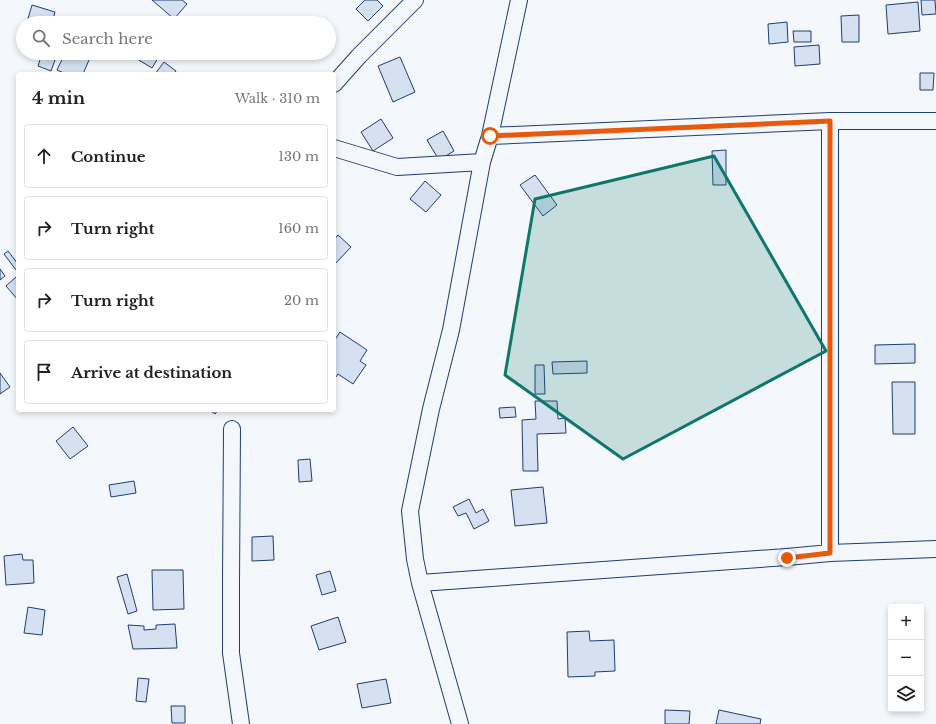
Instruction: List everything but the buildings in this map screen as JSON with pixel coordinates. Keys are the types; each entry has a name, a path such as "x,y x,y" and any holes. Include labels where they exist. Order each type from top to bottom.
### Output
{"street":[{"path":"336,82 358,56 415,0"},
{"path":"460,724 420,583 410,511 431,409 451,330 482,162 490,136 518,0"},
{"path":"490,136 830,121 936,121"},
{"path":"830,121 830,553"},
{"path":"336,149 397,167 482,162"},
{"path":"232,429 232,653 241,724"},
{"path":"420,583 787,558 830,553 936,549"}],"highlighted area":[{"path":"714,156 826,351 623,459 505,375 535,199"}],"route":[{"path":"490,136 830,121 830,553 787,558"}]}
